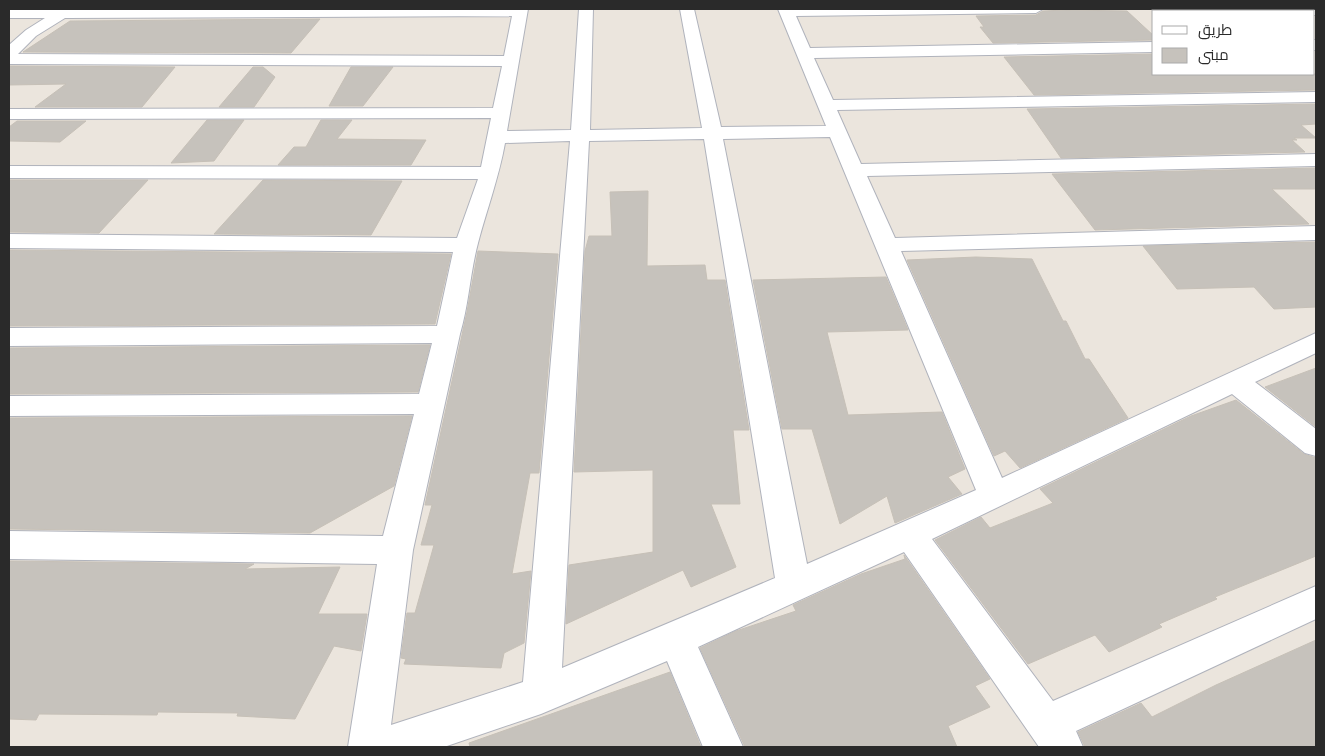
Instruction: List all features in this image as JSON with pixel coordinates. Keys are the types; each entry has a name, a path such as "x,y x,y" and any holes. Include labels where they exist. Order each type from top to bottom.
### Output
{"street":[{"path":"541,695 580,135 586,9"},
{"path":"687,9 712,131 794,586"},
{"path":"994,496 786,10 1036,9"},
{"path":"9,54 31,33 65,11"},
{"path":"9,14 65,11 520,11 490,173 466,245 454,313 447,334 396,550 368,747"},
{"path":"805,52 1152,47"},
{"path":"9,60 511,60"},
{"path":"826,106 1316,96"},
{"path":"9,114 501,113"},
{"path":"497,137 712,131 837,131"},
{"path":"854,170 1316,160"},
{"path":"9,172 490,173"},
{"path":"886,246 1316,233"},
{"path":"9,242 466,245"},
{"path":"9,337 447,334"},
{"path":"386,747 541,695 676,640 994,496 1316,342"},
{"path":"1235,381 1316,445"},
{"path":"9,406 431,404"},
{"path":"908,534 1055,736 1316,602"},
{"path":"9,545 396,550"},
{"path":"676,640 723,747"}],"building":[{"path":"1043,11 1127,11 1152,34 1152,40 993,43 980,27 984,27 976,16 1036,15"},
{"path":"320,19 291,53 23,52 70,21"},
{"path":"1152,54 1152,75 1316,74 1316,90 1034,95 1004,57"},
{"path":"9,66 175,67 142,107 35,107 66,84 9,85"},
{"path":"253,67 263,67 275,77 254,107 219,107"},
{"path":"351,67 393,67 363,106 329,106"},
{"path":"1316,104 1316,124 1301,125 1316,138 1294,138 1297,140 1292,140 1305,152 1061,158 1027,109"},
{"path":"207,120 244,120 214,161 171,163"},
{"path":"321,120 352,120 337,139 426,140 411,165 278,165 294,147 306,147"},
{"path":"17,121 86,121 60,142 9,141 9,127"},
{"path":"1316,168 1316,189 1272,189 1309,224 1095,230 1052,174"},
{"path":"9,180 148,180 99,233 9,232"},
{"path":"263,180 402,181 371,235 214,234"},
{"path":"648,191 647,266 705,265 707,280 725,280 749,430 733,430 740,504 711,504 736,567 691,587 683,570 566,624 569,565 653,552 653,470 574,472 585,251 589,236 612,236 610,192"},
{"path":"1316,242 1316,307 1274,309 1254,287 1177,289 1143,246"},
{"path":"9,250 451,254 435,324 9,326"},
{"path":"478,251 558,254 539,473 530,473 512,574 531,571 524,643 504,653 501,668 404,664 406,659 401,658 407,613 415,613 434,545 421,545 432,505 425,505 467,312"},
{"path":"976,257 1032,259 1063,321 1066,321 1085,359 1089,359 1128,418 1020,468 1005,451 994,456 907,260"},
{"path":"886,277 908,330 827,332 848,415 942,412 965,469 948,477 962,494 895,523 887,496 840,524 812,429 782,429 753,280"},
{"path":"430,345 418,392 9,394 9,348"},
{"path":"1316,368 1316,427 1265,387"},
{"path":"1236,400 1304,454 1316,458 1316,556 1215,597 1217,599 1159,624 1162,627 1109,652 1095,635 1028,664 935,540 981,517 990,528 1053,503 1040,489 1191,416"},
{"path":"412,416 394,486 310,533 9,529 9,418"},
{"path":"904,555 990,679 975,686 990,707 948,726 957,747 745,747 700,648 736,631 796,611 793,605 861,574 905,559"},
{"path":"9,561 254,564 245,569 340,567 318,614 367,614 361,651 334,646 295,719 237,716 238,713 158,712 157,715 39,714 36,720 9,719"},
{"path":"1316,640 1316,747 1085,747 1078,732 1141,703 1152,717 1216,685"},
{"path":"670,672 701,747 470,747 469,743"}]}
